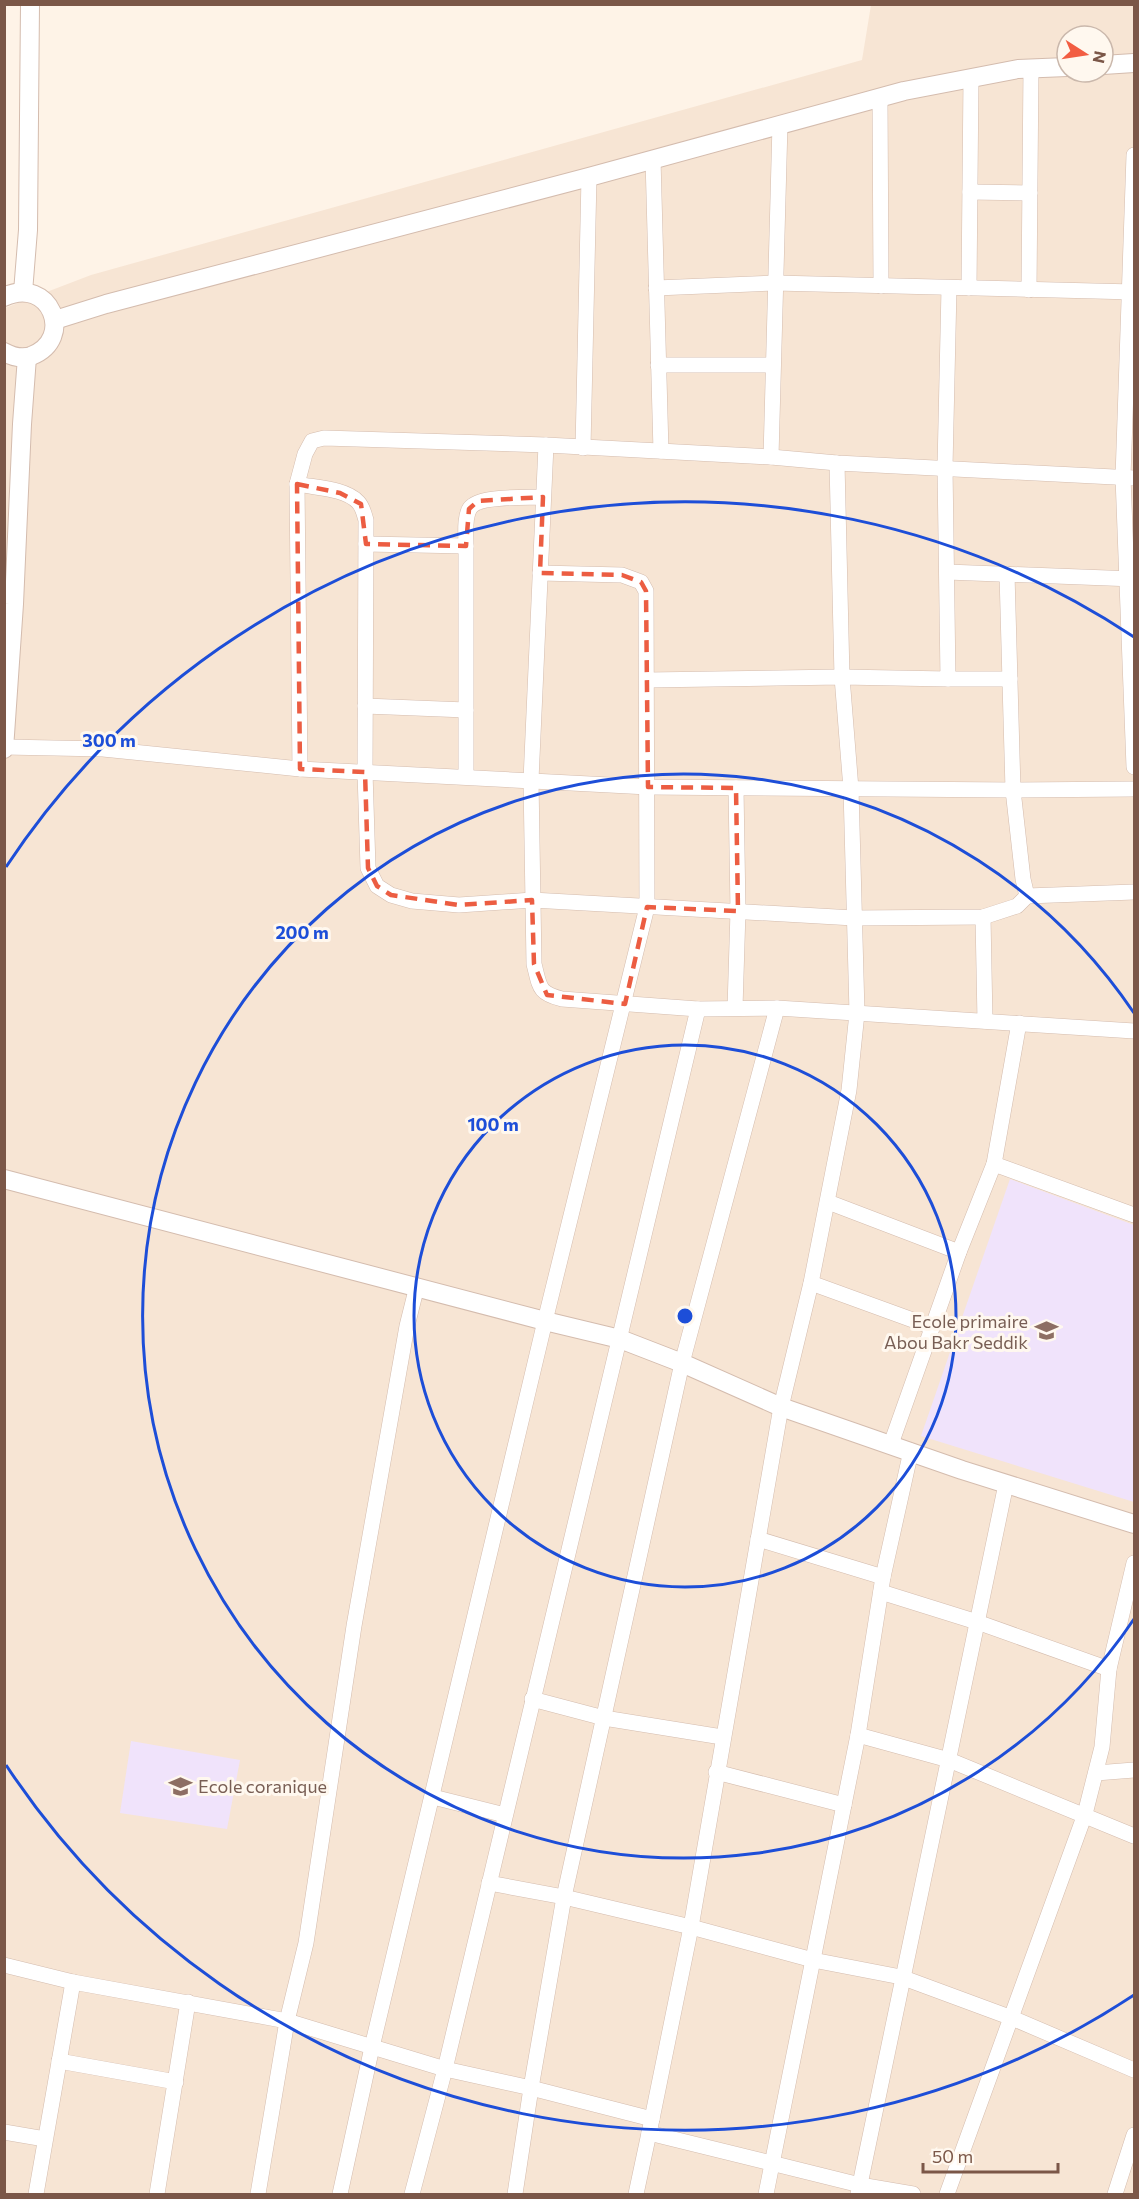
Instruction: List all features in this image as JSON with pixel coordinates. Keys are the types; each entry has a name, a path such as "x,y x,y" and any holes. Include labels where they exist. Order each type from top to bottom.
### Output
{"street":[{"path":"23,292 27,230 30,4"},
{"path":"1115,64 1134,63"},
{"path":"55,320 106,304 589,177 880,97 971,78 1031,68 1055,67"},
{"path":"1029,290 1031,68"},
{"path":"969,288 971,78"},
{"path":"880,97 881,286"},
{"path":"771,458 780,124"},
{"path":"1134,155 1129,477 1134,767"},
{"path":"653,159 661,451"},
{"path":"583,448 589,177"},
{"path":"970,192 1030,193"},
{"path":"656,288 775,283 1132,292"},
{"path":"948,679 945,467 949,288"},
{"path":"4,297 13,293 32,293 47,303 55,320 54,333 48,345 39,353 18,357 4,352"},
{"path":"27,357 4,748 103,749 300,769 648,787 1134,789"},
{"path":"658,365 773,365"},
{"path":"300,769 297,484 305,454 312,441 324,438 546,445 837,463 1129,477"},
{"path":"546,445 531,780 534,964 540,987 547,995 562,999 698,1009 777,1008 1134,1031"},
{"path":"636,2194 691,1927 722,1737 781,1407 811,1282 849,1090 856,1013 851,789 842,677 837,463"},
{"path":"297,484 353,498 361,504 366,520 365,772 368,867 377,886 391,895 412,901 459,905 532,900 854,918 983,917 1017,906 1027,896 1134,892"},
{"path":"466,777 466,522 469,508 478,501 543,497"},
{"path":"366,544 466,546"},
{"path":"947,572 1131,578"},
{"path":"340,2194 372,2047 545,1321 647,908 646,591 641,582 622,575 540,573"},
{"path":"1007,574 1013,790 1027,896"},
{"path":"648,680 842,677 1010,680"},
{"path":"365,706 466,711"},
{"path":"735,1008 738,911 736,788"},
{"path":"983,917 985,1021"},
{"path":"515,2194 564,1897 682,1363 777,1008"},
{"path":"412,2194 445,2069 698,1009"},
{"path":"891,1444 958,1252 994,1164 1019,1023"},
{"path":"994,1164 1134,1215"},
{"path":"4,1179 620,1339 682,1363 781,1407 1006,1484 1134,1524"},
{"path":"828,1202 958,1252"},
{"path":"811,1282 932,1327"},
{"path":"258,2194 287,2021 306,1942 354,1626 407,1326 417,1286"},
{"path":"766,2194 858,1735 882,1584 911,1451"},
{"path":"859,2190 901,1977 1006,1484"},
{"path":"758,1539 1108,1669"},
{"path":"947,2194 1085,1814 1102,1747 1108,1669 1127,1619 1134,1563"},
{"path":"532,1699 604,1718 722,1737"},
{"path":"858,1735 949,1760 1134,1836"},
{"path":"1096,1773 1134,1770"},
{"path":"716,1772 844,1804"},
{"path":"433,1797 505,1815"},
{"path":"489,1883 564,1897 691,1927 813,1960 901,1977 1012,2019 1134,2070"},
{"path":"4,1965 74,1982 287,2021 445,2069 531,2088 859,2190 913,2194"},
{"path":"36,2194 74,1982"},
{"path":"157,2194 188,2002"},
{"path":"59,2061 176,2082"},
{"path":"4,2132 45,2139"},
{"path":"1115,2194 1134,2136"}],"highlighted area":[{"path":"297,484 340,493 361,504 366,544 466,546 469,509 478,501 543,497 540,573 622,575 641,582 646,591 648,787 736,788 738,911 647,907 625,1004 547,995 534,964 532,900 459,905 391,895 377,886 368,868 365,772 300,769"}],"shaded area":[{"path":"871,5 1134,5 1134,2194 5,2194 5,308 91,275 862,60"},
{"name":"Ecole primaire Abou Bakr Seddik","path":"1010,1179 1134,1225 1134,1502 921,1436"},
{"name":"Ecole coranique","path":"131,1741 240,1760 227,1829 120,1813"}],"place":[{"name":"Ecole primaire Abou Bakr Seddik","path":"1046,1331"},
{"name":"Ecole coranique","path":"180,1786"}]}
